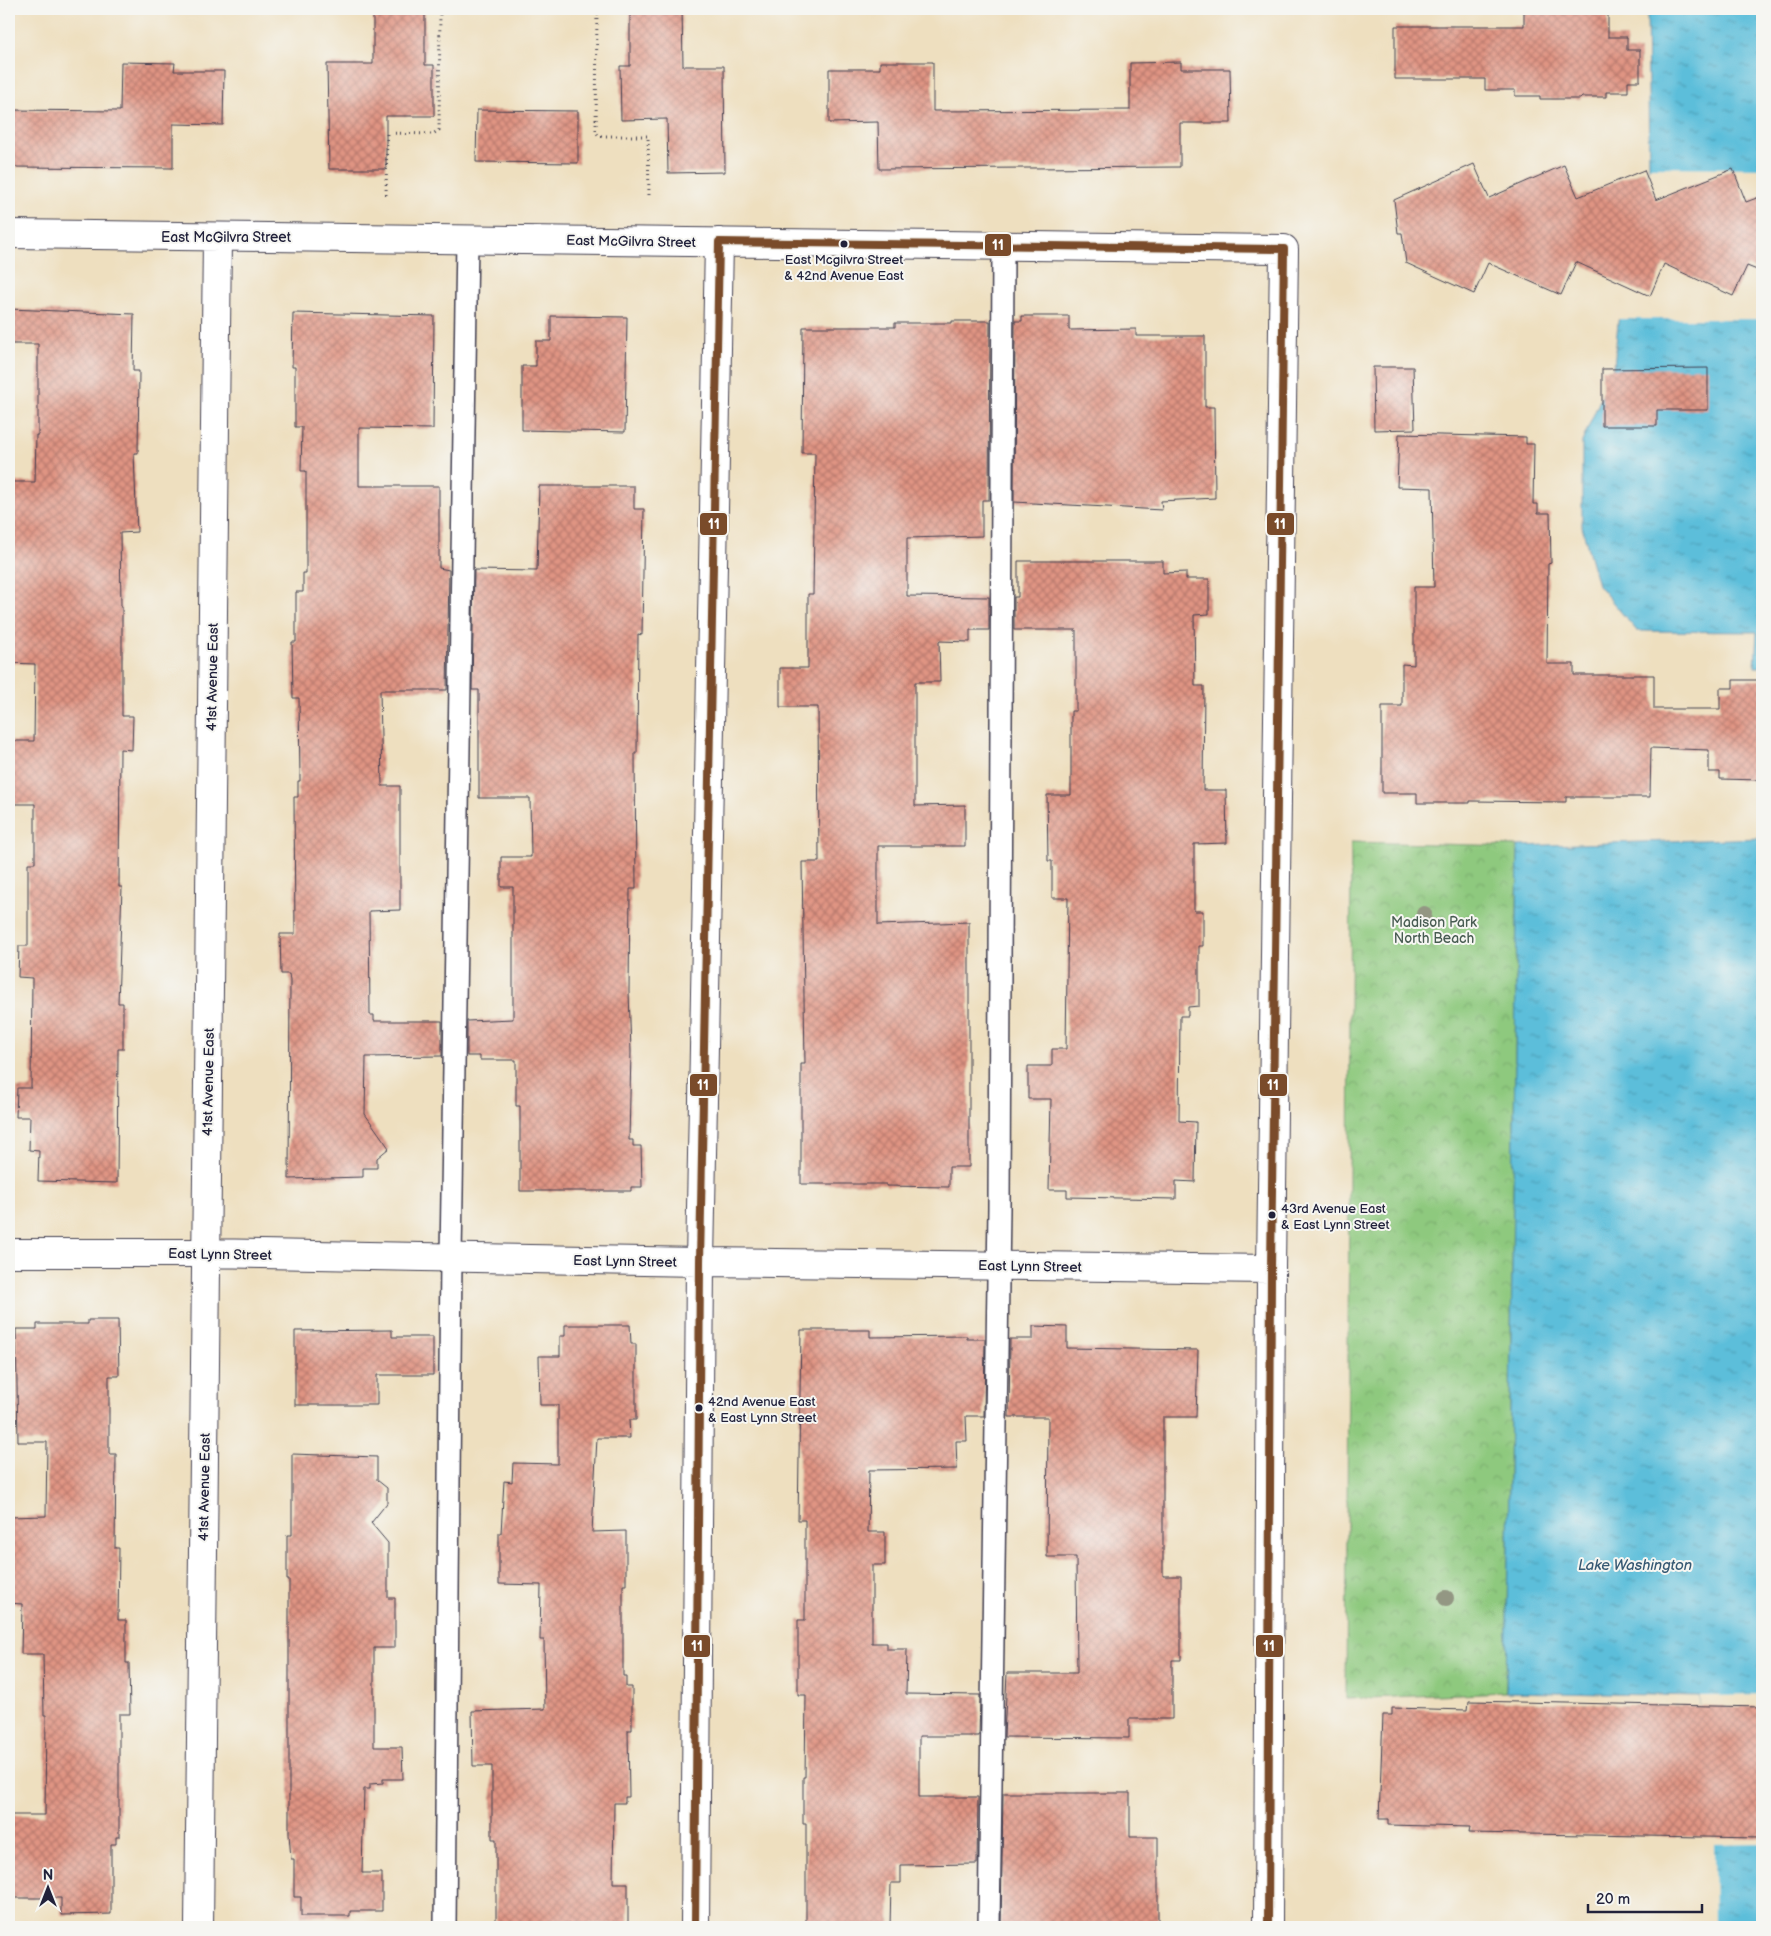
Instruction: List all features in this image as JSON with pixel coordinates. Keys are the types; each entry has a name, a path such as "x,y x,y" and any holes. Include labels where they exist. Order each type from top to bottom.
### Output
{"street":[{"name":"East McGilvra Street","path":"9,234 1284,248 1271,1269"},
{"name":"41st Avenue East","path":"199,1927 217,237"},
{"path":"694,1927 700,1262 719,242"},
{"name":"East Lynn Street","path":"9,1252 206,1253 700,1262 1271,1269"},
{"path":"1268,1927 1271,1269"}],"lane":[{"path":"445,1927 451,1258 467,240"},
{"path":"989,1927 998,1266 1003,246"}],"path":[{"path":"386,195 387,133 433,134 439,130 440,9"},
{"path":"597,9 596,132 599,136 648,136 649,196"}],"green space":[{"name":"Madison Park North Beach","path":"1351,842 1518,846 1506,1692 1346,1699"}],"water":[{"path":"1647,9 1762,9 1762,667 1755,667 1757,632 1637,631 1598,585 1582,527 1582,442 1614,367 1618,322 1649,167"},
{"name":"Lake Washington","path":"1762,838 1762,1927 1703,1927 1701,1696 1506,1692 1518,846"}],"pier":[{"path":"1649,167 1762,168 1762,319 1617,319"},
{"path":"1762,1695 1762,1843 1714,1844 1715,1927 1701,1927 1701,1696"}],"building":[{"path":"373,9 425,9 425,65 434,65 434,116 386,116 386,169 329,169 327,64 373,64"},
{"path":"630,9 682,9 683,66 724,66 725,172 668,173 667,119 621,120 620,66 630,66"},
{"path":"1524,9 1608,9 1608,37 1627,37 1627,50 1640,50 1640,81 1628,81 1628,92 1606,92 1606,97 1540,99 1540,96 1515,96 1515,90 1485,90 1485,79 1395,79 1395,26 1524,26"},
{"path":"121,62 175,63 174,71 224,71 223,125 173,124 173,168 9,167 9,110 120,111"},
{"path":"880,62 933,62 933,111 1130,110 1130,63 1181,62 1181,69 1230,69 1231,123 1180,123 1180,167 879,169 878,122 829,123 829,69 880,69"},
{"path":"477,110 578,111 578,163 476,162"},
{"path":"1474,164 1489,198 1564,165 1578,197 1644,170 1656,200 1733,169 1746,202 1762,196 1762,272 1747,266 1733,296 1664,264 1650,296 1576,262 1561,295 1488,263 1474,294 1406,263 1402,233 1398,233 1394,200"},
{"path":"9,309 134,314 133,371 139,371 138,453 134,453 137,532 120,533 122,716 133,716 132,750 120,749 119,887 122,887 118,1003 123,1003 123,1049 118,1049 117,1183 38,1181 39,1151 29,1150 30,1117 16,1117 17,1088 31,1088 32,978 18,977 19,946 28,946 28,863 35,863 35,804 9,804 9,741 34,741 35,664 9,663 9,482 35,482 36,435 38,435 38,344 9,344"},
{"path":"293,313 434,316 433,429 359,428 359,486 439,486 439,568 449,570 447,690 380,690 382,786 400,786 400,910 369,911 370,1015 374,1015 374,1021 442,1021 442,1056 366,1057 365,1114 389,1148 377,1158 377,1168 363,1168 363,1177 289,1179 290,981 289,974 281,974 280,934 295,934 294,797 298,797 298,781 300,781 299,698 293,698 292,642 296,642 296,592 303,592 303,573 306,573 306,471 301,471 302,427 295,427 295,367 292,367"},
{"path":"551,316 627,317 625,432 522,430 522,366 536,366 536,341 551,341"},
{"path":"1022,316 1069,316 1069,330 1136,329 1136,336 1205,336 1205,407 1214,407 1215,498 1161,501 1162,510 1014,502 1015,321 1022,321"},
{"path":"952,321 990,321 989,500 982,500 982,536 907,538 907,596 989,597 989,630 970,630 970,642 939,641 940,682 915,682 915,806 965,805 965,846 878,846 878,925 969,922 969,1167 949,1167 949,1187 886,1186 886,1184 801,1184 801,1064 805,1064 802,862 819,862 818,707 780,707 780,668 808,668 808,594 813,594 815,453 802,453 803,327 895,327 895,323 952,323"},
{"path":"1373,367 1413,367 1415,429 1374,430"},
{"path":"1708,368 1708,410 1657,410 1657,426 1602,426 1602,369"},
{"path":"1399,434 1526,437 1526,444 1534,444 1533,504 1538,504 1538,513 1550,513 1551,563 1548,564 1547,664 1574,664 1574,675 1654,675 1654,709 1720,709 1720,688 1733,688 1733,680 1762,680 1762,780 1720,779 1720,772 1709,772 1709,750 1651,748 1650,797 1566,797 1566,802 1470,801 1470,803 1417,803 1417,793 1382,793 1382,706 1402,706 1402,664 1414,665 1414,587 1434,587 1432,488 1397,487"},
{"path":"539,486 634,486 634,509 644,509 642,635 638,634 637,753 635,753 636,889 630,889 629,991 631,1052 629,1140 633,1140 633,1146 641,1146 642,1187 631,1187 631,1191 520,1191 520,1106 516,1106 516,1060 480,1060 480,1056 467,1056 467,1021 513,1019 513,887 501,887 501,857 531,857 530,798 479,798 479,690 472,690 474,570 537,571"},
{"path":"1018,561 1163,561 1163,573 1186,572 1186,579 1209,579 1209,614 1194,615 1195,686 1204,686 1203,790 1226,790 1227,843 1194,844 1194,911 1203,911 1203,946 1199,946 1199,1006 1188,1007 1188,1016 1180,1016 1179,1121 1196,1122 1195,1182 1176,1181 1176,1199 1067,1197 1067,1190 1049,1190 1051,1099 1028,1099 1028,1066 1052,1066 1052,1049 1066,1049 1068,898 1052,898 1052,861 1048,861 1047,795 1071,795 1071,711 1076,711 1076,630 1014,630 1014,597 1018,597"},
{"path":"88,1320 118,1320 119,1376 109,1376 109,1454 116,1454 115,1548 119,1548 118,1620 126,1620 126,1663 129,1663 130,1714 119,1714 119,1837 116,1837 116,1844 111,1844 111,1914 61,1915 61,1898 9,1898 9,1815 45,1815 46,1715 44,1715 43,1654 21,1654 22,1604 9,1603 9,1517 46,1516 47,1442 18,1442 16,1329 37,1329 37,1324 88,1324"},
{"path":"565,1325 630,1325 631,1344 636,1344 636,1420 629,1420 630,1438 597,1438 592,1532 626,1531 626,1585 623,1585 623,1676 626,1676 626,1687 632,1687 632,1730 628,1730 629,1797 625,1797 625,1803 614,1803 613,1883 628,1883 628,1924 496,1924 496,1839 492,1839 492,1766 473,1766 472,1711 545,1709 544,1640 540,1640 541,1585 499,1584 499,1533 501,1533 504,1481 512,1482 513,1463 558,1464 558,1405 540,1405 539,1356 560,1356 560,1336 565,1336"},
{"path":"1033,1326 1067,1327 1067,1348 1198,1350 1196,1417 1163,1417 1163,1576 1181,1576 1181,1660 1172,1660 1172,1719 1129,1719 1129,1738 1004,1737 1007,1673 1077,1673 1076,1557 1047,1557 1048,1417 1009,1417 1010,1339 1033,1339"},
{"path":"392,1330 392,1337 433,1337 433,1375 377,1375 377,1405 295,1405 295,1331"},
{"path":"801,1330 870,1330 870,1337 967,1336 967,1339 985,1339 984,1416 966,1416 967,1441 956,1441 957,1469 869,1470 868,1532 885,1532 885,1565 872,1565 872,1643 887,1643 887,1649 907,1649 906,1694 980,1695 979,1736 919,1736 919,1797 978,1797 977,1864 901,1865 901,1883 891,1883 890,1927 806,1927 806,1824 803,1824 803,1777 805,1777 806,1695 798,1695 798,1620 805,1620 805,1520 798,1520"},
{"path":"292,1454 377,1457 377,1480 387,1488 387,1503 371,1523 388,1543 388,1598 395,1598 395,1648 374,1648 374,1747 402,1747 403,1779 383,1779 383,1783 370,1784 370,1789 364,1789 362,1873 382,1873 382,1911 350,1911 350,1916 301,1916 301,1897 294,1897 294,1859 291,1859 289,1834 289,1580 287,1580 287,1535 292,1535"},
{"path":"1469,1701 1762,1707 1761,1838 1469,1833 1470,1827 1388,1825 1388,1819 1379,1819 1383,1715 1392,1715 1392,1708 1468,1710"},
{"path":"1003,1793 1130,1793 1130,1837 1158,1837 1158,1927 1001,1927"}],"transit line":[{"name":"11","path":"695,1927 700,1262 719,242 1284,249 1271,1269 1268,1927"}],"place":[{"name":"East Mcgilvra Street & 42nd Avenue East","path":"844,244"},
{"name":"43rd Avenue East & East Lynn Street","path":"1272,1215"},
{"name":"42nd Avenue East & East Lynn Street","path":"699,1408"}]}
